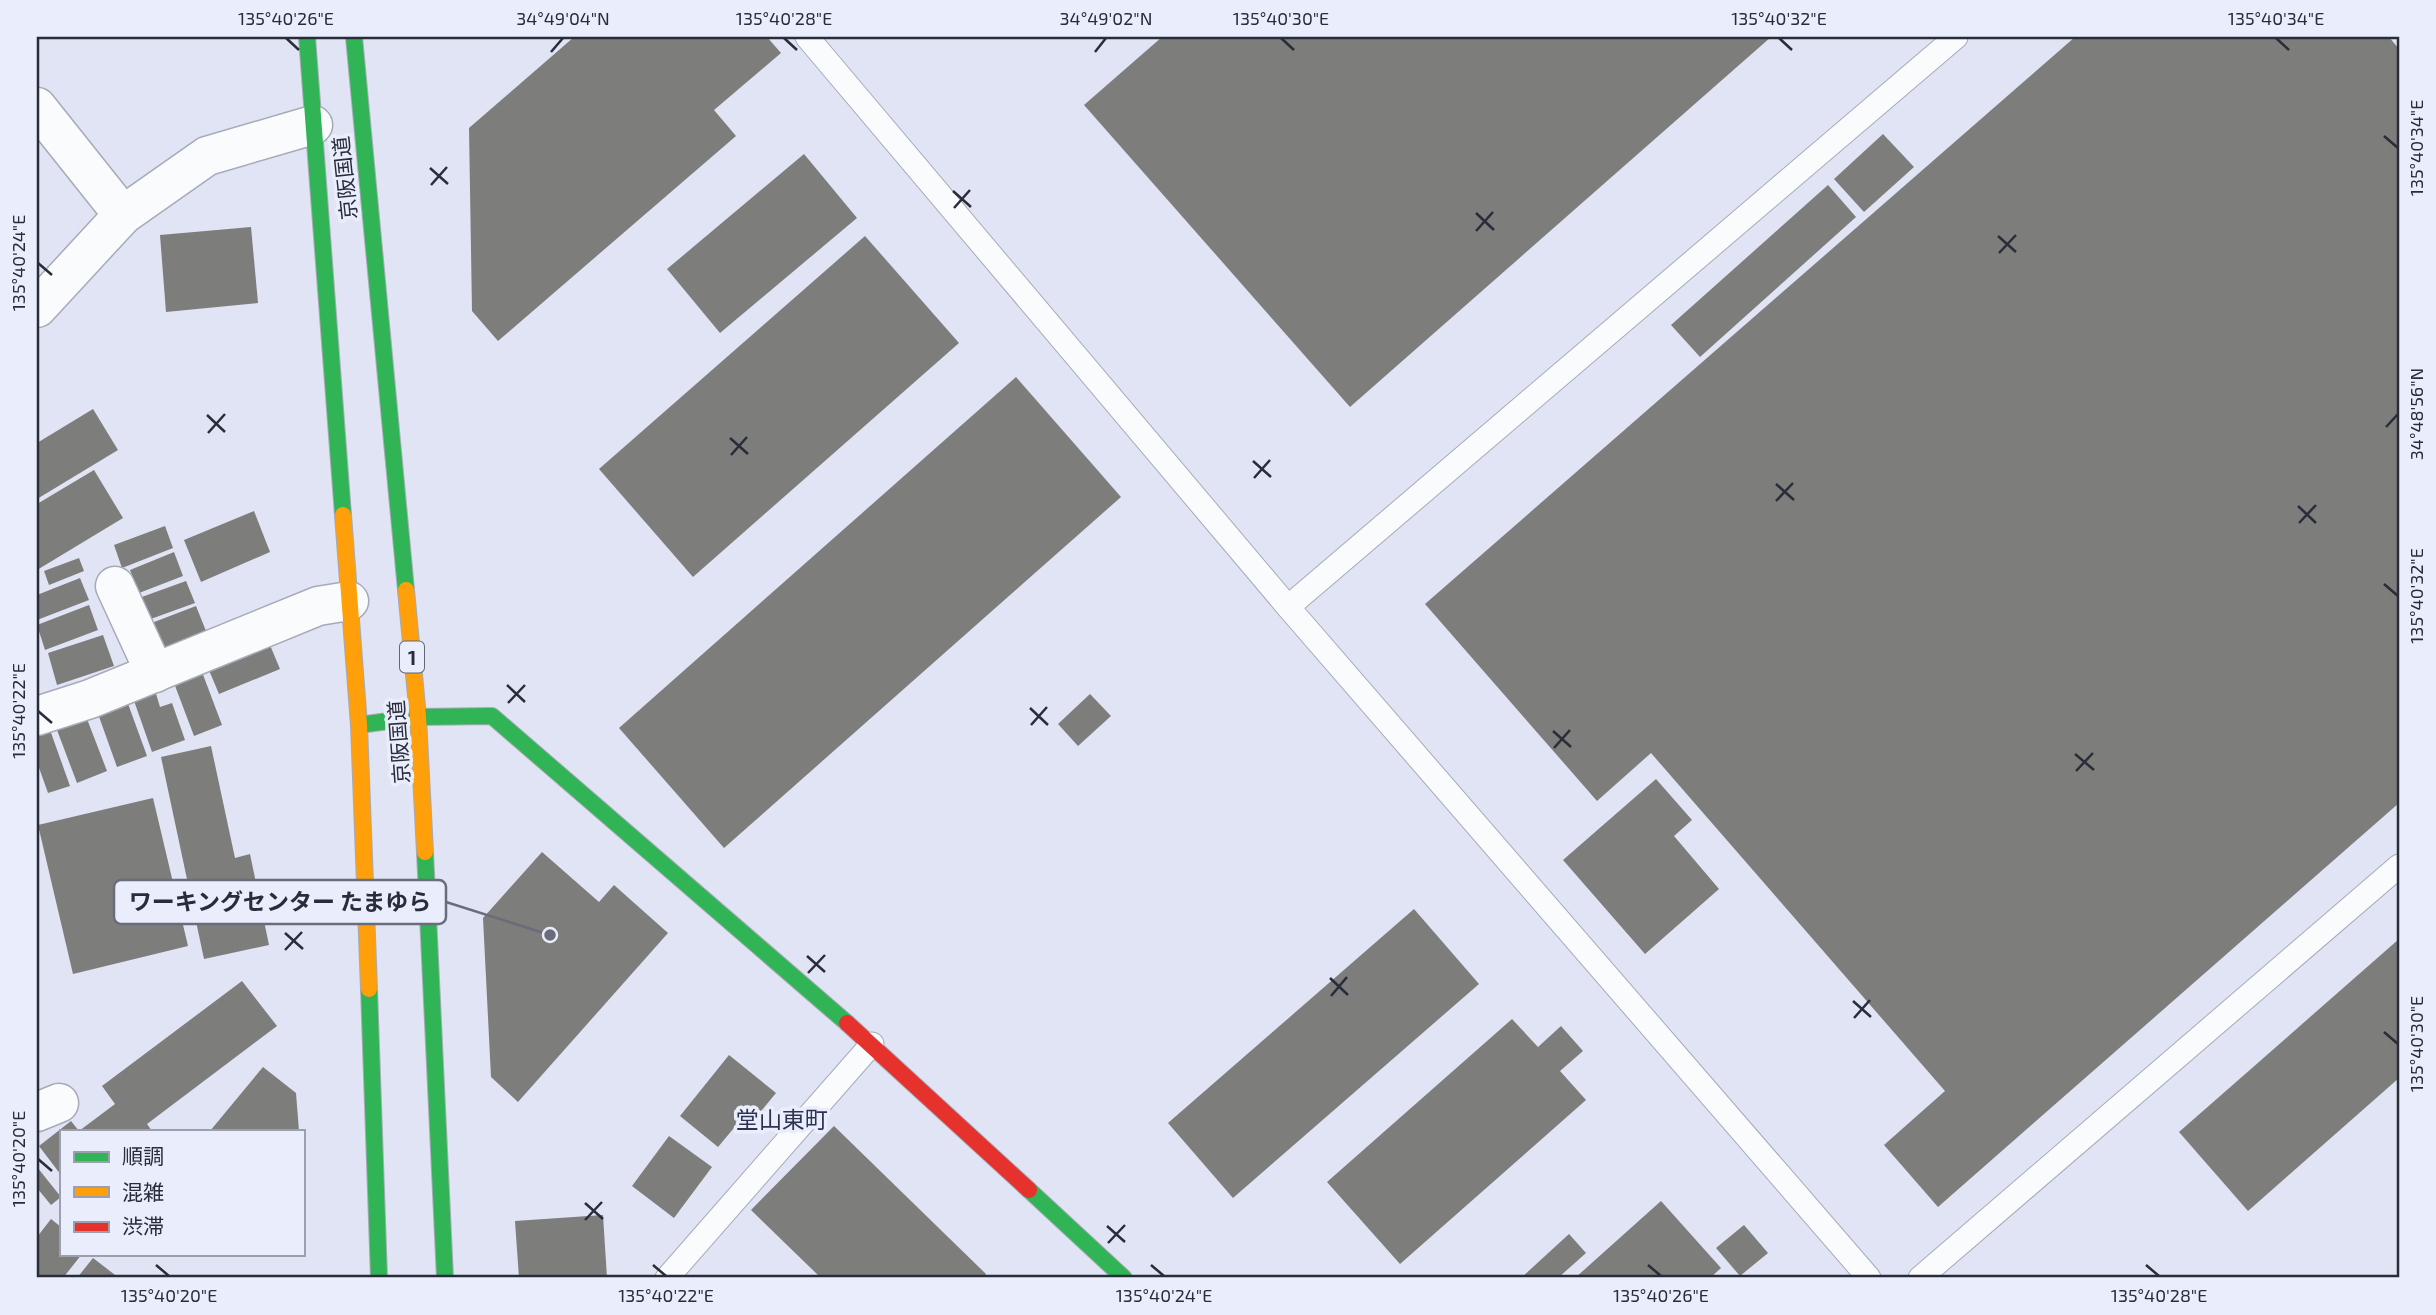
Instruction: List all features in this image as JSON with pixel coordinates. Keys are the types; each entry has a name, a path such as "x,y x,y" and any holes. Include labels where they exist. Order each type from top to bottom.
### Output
{"main road":[{"name":"京阪国道","path":"307,37 359,726 379,1278"},
{"name":"京阪国道","path":"354,37 418,717 445,1278"},
{"path":"359,726 418,717 492,716 872,1044 1124,1278"}],"street":[{"path":"37,107 123,215"},
{"path":"37,308 123,215 207,156 313,125"},
{"path":"115,586 155,673"},
{"path":"37,716 90,699 318,606 349,601"}],"lane":[{"path":"807,37 1288,607 1869,1278"},
{"path":"1288,607 1956,37"},
{"path":"1920,1278 2399,866"},
{"path":"667,1278 872,1044"}],"building":[{"path":"574,37 767,37 781,53 714,110 736,136 498,341 472,311 469,128"},
{"path":"1162,37 1771,37 1350,407 1084,105"},
{"path":"2075,37 2389,37 2399,49 2399,803 1938,1207 1884,1145 1945,1091 1651,753 1597,801 1425,604"},
{"path":"1883,134 1914,167 1864,212 1834,179"},
{"path":"804,154 857,218 720,333 667,269"},
{"path":"1828,185 1856,217 1700,357 1671,325"},
{"path":"251,227 258,303 166,312 160,235"},
{"path":"865,236 959,343 693,577 599,469"},
{"path":"1016,377 1121,497 724,848 619,728"},
{"path":"93,409 118,450 37,499 37,443"},
{"path":"94,470 123,518 37,570 37,504"},
{"path":"254,511 270,552 201,582 184,540"},
{"path":"165,526 173,548 122,568 114,545"},
{"path":"174,552 183,576 139,593 130,570"},
{"path":"79,558 84,571 49,585 44,571"},
{"path":"80,578 89,600 37,620 37,595"},
{"path":"186,581 195,603 148,620 139,598"},
{"path":"89,605 98,630 45,650 37,625"},
{"path":"196,606 208,636 161,654 149,624"},
{"path":"103,635 114,666 57,685 48,653"},
{"path":"267,638 280,669 219,694 206,663"},
{"path":"202,672 222,725 194,736 174,683"},
{"path":"154,687 160,707 172,703 185,740 152,752 132,695"},
{"path":"1090,694 1111,716 1078,746 1058,724"},
{"path":"127,701 147,756 117,767 97,711"},
{"path":"87,719 107,771 77,783 57,730"},
{"path":"50,730 70,786 48,793 37,762 37,735"},
{"path":"211,746 235,858 250,854 269,945 204,959 161,757"},
{"path":"1656,779 1692,820 1674,836 1719,889 1645,954 1563,860"},
{"path":"153,798 188,946 73,974 38,825"},
{"path":"542,852 599,902 614,885 668,933 518,1102 491,1077 483,918"},
{"path":"1414,909 1479,984 1233,1198 1168,1123"},
{"path":"2399,939 2399,1078 2248,1211 2179,1132"},
{"path":"242,981 277,1026 147,1124 151,1130 80,1130 115,1104 102,1086"},
{"path":"1512,1019 1538,1047 1561,1026 1583,1051 1560,1071 1586,1100 1400,1264 1327,1182"},
{"path":"729,1055 776,1093 752,1122 744,1116 718,1147 680,1116"},
{"path":"263,1067 296,1093 299,1130 211,1130"},
{"path":"71,1121 78,1130 60,1130 60,1174 39,1146"},
{"path":"834,1126 986,1274 982,1278 821,1278 751,1210"},
{"path":"669,1136 712,1167 674,1218 632,1186"},
{"path":"37,1167 60,1198 51,1205 37,1188"},
{"path":"1661,1201 1721,1268 1710,1278 1575,1278"},
{"path":"603,1215 607,1278 519,1278 515,1221"},
{"path":"51,1219 60,1226 60,1256 80,1256 63,1278 37,1278 37,1237"},
{"path":"1744,1225 1768,1253 1740,1276 1716,1248"},
{"path":"1569,1234 1586,1253 1558,1278 1521,1278"},
{"path":"93,1258 119,1278 77,1278"}],"traffic: fast":[{"path":"307,37 343,515"},
{"path":"354,37 406,590"},
{"path":"359,725 418,717 492,716 847,1023"},
{"path":"425,852 445,1278"},
{"path":"369,989 379,1278"},
{"path":"1029,1190 1124,1278"}],"traffic: slow":[{"path":"343,515 359,725 369,989"},
{"path":"406,590 418,717 425,852"}],"traffic: jam":[{"path":"847,1023 1029,1190"}],"place":[{"name":"ワーキングセンター たまゆら","path":"550,935"}],"district":[{"name":"堂山東町","path":"782,1119"}]}
